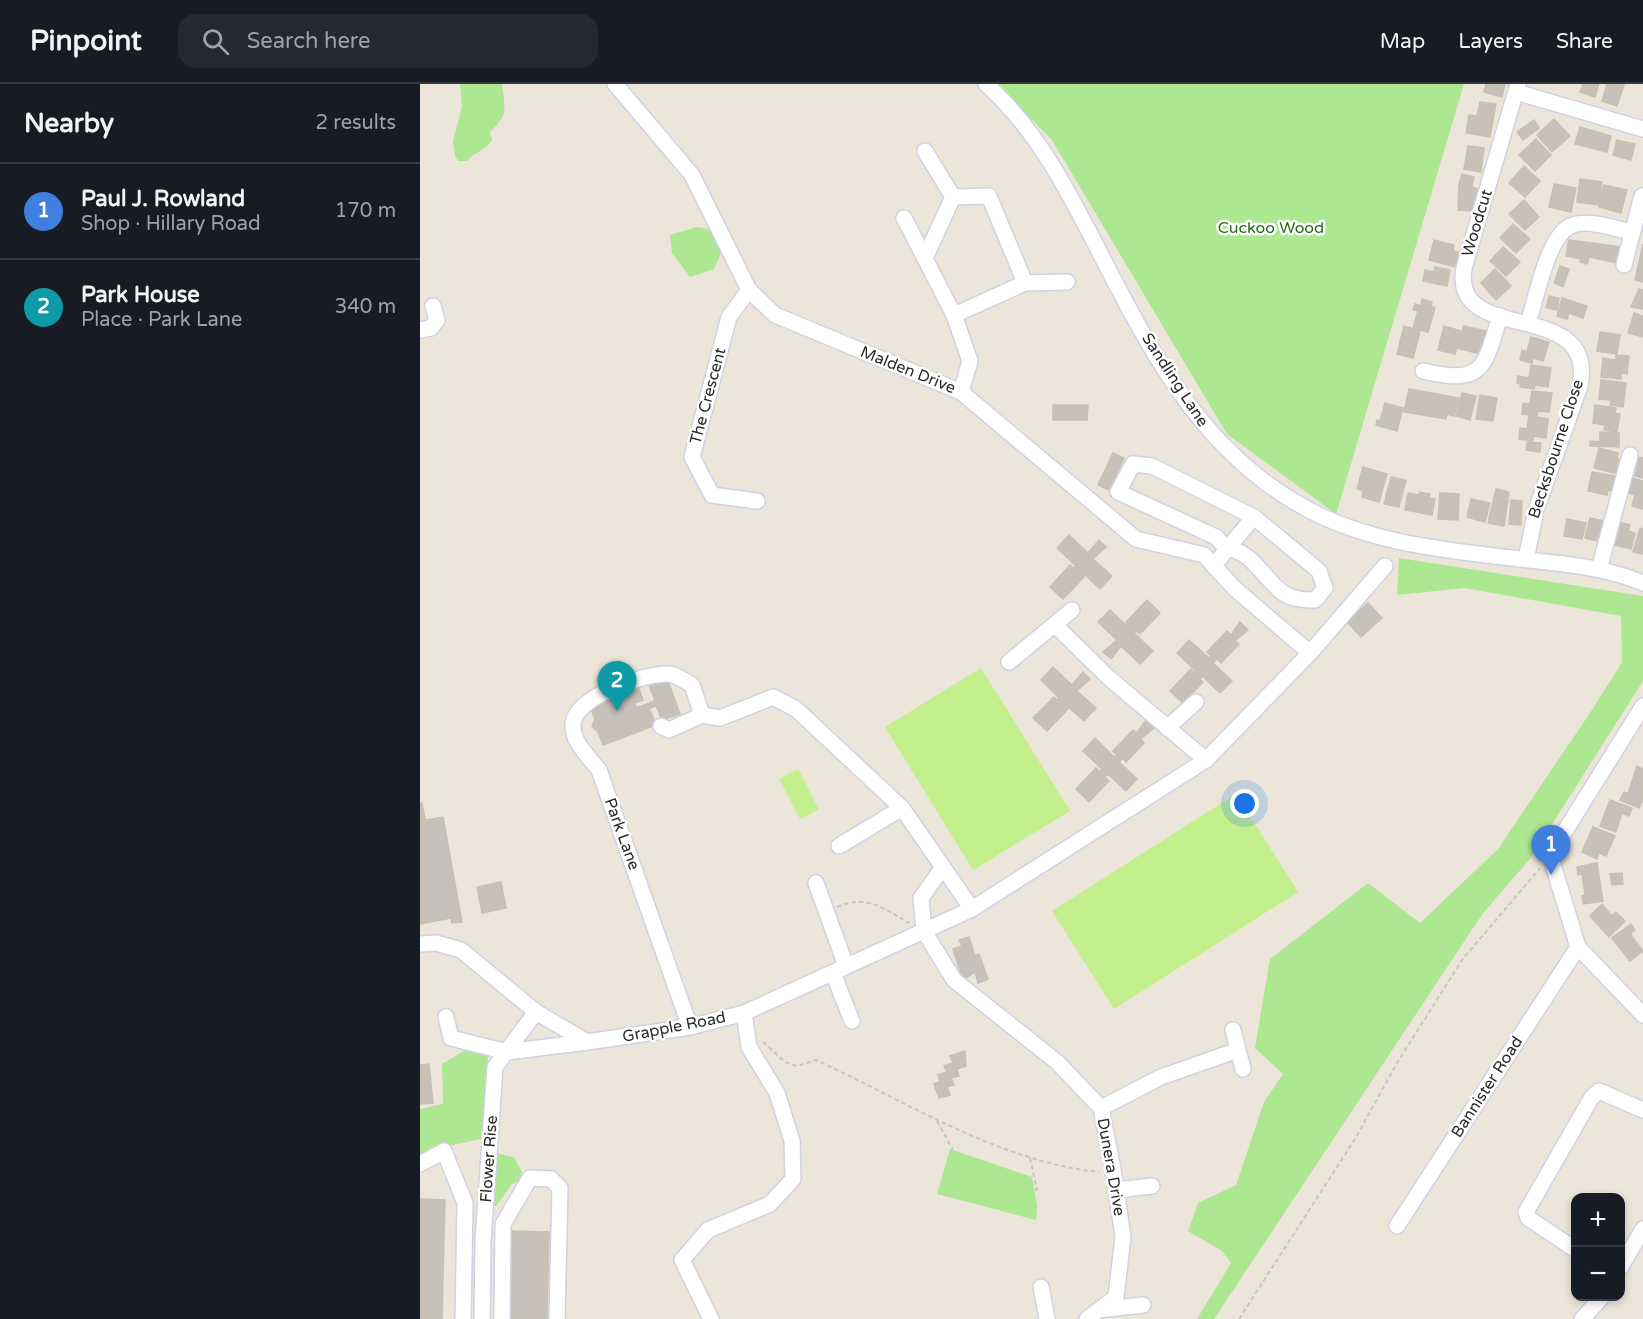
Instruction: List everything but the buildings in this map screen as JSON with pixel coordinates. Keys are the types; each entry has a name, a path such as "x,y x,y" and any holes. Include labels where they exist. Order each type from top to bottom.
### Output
{"street":[{"name":"Malden Drive","path":"615,84 692,175 749,290 775,315 961,392 1136,539 1204,555 1234,588 1310,653"},
{"name":"Sandling Lane","path":"986,84 1008,105 1054,166 1162,365 1189,406 1224,449 1257,476 1298,505 1337,523 1425,547 1599,569 1643,583"},
{"path":"1517,88 1642,127"},
{"name":"Woodcut","path":"1517,88 1463,276 1465,294 1470,302 1500,316 1528,323"},
{"path":"925,151 953,197"},
{"path":"953,197 989,196 1025,283"},
{"path":"1624,265 1642,196"},
{"path":"925,258 953,197"},
{"path":"904,218 954,315 970,361 961,392"},
{"path":"1528,323 1553,245 1564,229 1573,225 1589,224 1632,232"},
{"path":"954,315 1025,283 1066,282"},
{"name":"The Crescent","path":"749,290 729,317 692,457 712,495 757,501"},
{"path":"420,330 431,328 437,320 433,306"},
{"path":"1423,370 1455,377 1475,371 1487,357 1500,316"},
{"name":"Becksbourne Close","path":"1526,559 1536,510 1580,386 1581,374 1577,354 1569,341 1528,323"},
{"path":"1599,569 1629,455"},
{"path":"1133,464 1152,466 1254,517 1319,572 1325,588 1316,600 1289,597 1244,555 1227,549 1216,537 1118,492 1133,464"},
{"path":"1214,566 1254,517"},
{"name":"Grapple Road","path":"507,1052 690,1027 744,1013 972,909 1206,760 1310,653 1385,566"},
{"path":"1009,662 1056,626 1072,610"},
{"path":"1056,626 1109,678 1206,760"},
{"name":"Park Lane","path":"690,1027 599,770 579,745 573,725 578,710 591,698 639,680 667,674 692,685 702,716"},
{"path":"661,726 669,730 702,716 720,718 773,698 796,709 902,808 972,909"},
{"path":"1167,728 1196,702"},
{"path":"1643,706 1550,855 1578,947 1643,1016"},
{"path":"839,846 902,808"},
{"path":"920,933 921,898 943,867"},
{"path":"816,883 826,911 852,1021"},
{"name":"Dunera Drive","path":"920,933 954,980 1057,1062 1101,1108 1114,1173 1123,1237 1116,1298 1093,1314"},
{"path":"420,944 436,943 461,950 536,1012 587,1042"},
{"name":"Bannister Road","path":"1397,1226 1578,947"},
{"name":"Flower Rise","path":"482,1319 483,1241 495,1068 536,1012"},
{"path":"711,1319 682,1260 708,1230 770,1204 793,1179 792,1141 777,1093 749,1047 744,1013"},
{"path":"446,1017 451,1038 507,1052"},
{"path":"1233,1030 1243,1069"},
{"path":"1101,1108 1161,1077 1238,1050"},
{"path":"1571,1247 1528,1218 1526,1212 1592,1096 1599,1091 1607,1093 1643,1110"},
{"path":"420,1164 444,1151 465,1203 463,1319"},
{"path":"502,1319 503,1224 530,1178 551,1179 560,1188 557,1319"},
{"path":"1116,1190 1152,1186"},
{"path":"1625,1260 1643,1229"},
{"path":"1041,1287 1047,1319"},
{"path":"1582,1319 1598,1301"},
{"path":"1093,1314 1143,1305"}],"path":[{"path":"1239,1319 1354,1139 1397,1063 1462,960 1550,855"},
{"path":"826,911 858,900 871,903 910,923 920,933"},
{"path":"748,1037 763,1042 785,1062 797,1066 816,1060 937,1121 1030,1158 1073,1169 1114,1173"},
{"path":"937,1121 953,1150"},
{"path":"1030,1158 1037,1190 1035,1190"}],"green space":[{"path":"460,84 502,84 504,100 503,115 490,132 492,140 467,161 459,161 455,157 453,141 462,107"},
{"name":"Cuckoo Wood","path":"996,84 1464,84 1336,514 1227,434 1052,140"},
{"path":"697,227 714,230 722,251 714,269 690,277 672,253 670,235"},
{"path":"1399,558 1643,596 1643,681 1530,859 1483,913 1214,1319 1197,1319 1231,1263 1222,1251 1188,1231 1198,1203 1236,1185 1264,1102 1283,1074 1255,1048 1270,959 1368,883 1420,923 1498,849 1622,662 1621,616 1465,588 1397,595"},
{"path":"981,668 1070,811 973,870 885,727"},
{"path":"798,769 819,809 800,819 779,779"},
{"path":"1236,794 1298,892 1114,1009 1052,911"},
{"path":"469,1048 488,1054 485,1138 435,1149 420,1158 420,1109 443,1104 442,1064"},
{"path":"950,1149 1032,1177 1037,1205 1036,1220 937,1194"},
{"path":"494,1153 514,1157 522,1172 519,1181 511,1185 497,1205 493,1206"}],"place":[{"name":"Park House","path":"617,711"},
{"name":"Paul J. Rowland","path":"1551,875"}]}
